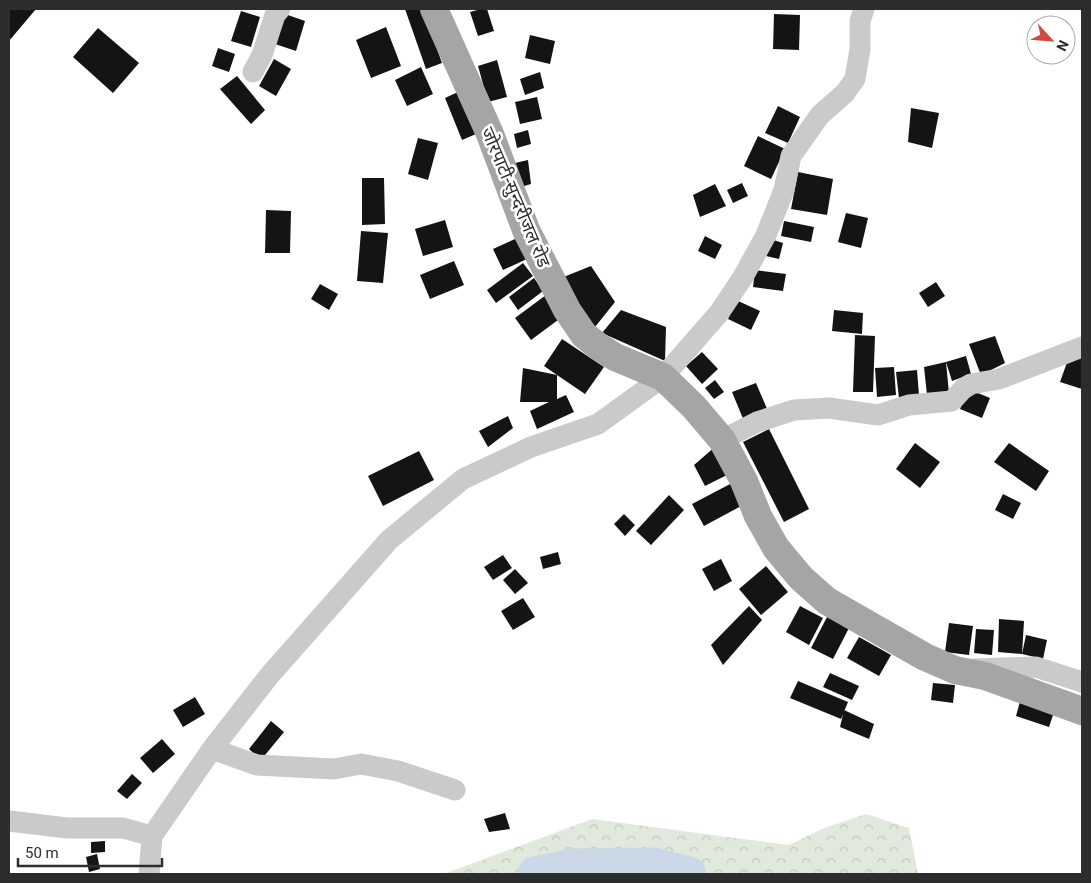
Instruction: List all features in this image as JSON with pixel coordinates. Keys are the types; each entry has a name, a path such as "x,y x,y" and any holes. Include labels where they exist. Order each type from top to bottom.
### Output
{"main road":[{"name":"जोरपाटी-सुन्दरीजल रोड","path":"434,9 490,134 526,230 567,310 584,335 598,346 615,357 663,377 694,407 722,440 744,481 758,516 776,548 801,578 827,601 925,657 955,670 985,676 1082,710"}],"street":[{"path":"253,72 267,42 275,16 280,9"},
{"path":"149,874 152,836 212,749 269,676 389,540 463,479 531,448 598,424 663,377 719,314 743,277 766,235 784,190 791,156 820,115 845,93 855,80 860,49 860,21 864,9"},
{"path":"722,440 756,422 794,410 829,408 878,415 909,405 952,401 963,389 971,384 999,379 1082,347"},
{"path":"955,670 1036,666 1082,682"},
{"path":"212,749 257,765 334,770 361,764 398,771 455,790"},
{"path":"9,821 67,828 123,828 152,836"}],"green space":[{"path":"866,814 909,828 918,874 444,874 592,819 789,845 822,829"}],"building":[{"path":"9,9 36,9 9,41"},
{"path":"405,9 423,9 442,63 426,69"},
{"path":"487,9 494,31 478,36 470,12"},
{"path":"241,11 260,17 251,47 231,41"},
{"path":"285,14 305,21 296,51 275,44"},
{"path":"774,14 800,15 799,50 773,49"},
{"path":"386,27 401,66 371,78 356,40"},
{"path":"98,28 139,63 113,93 73,57"},
{"path":"530,35 555,41 550,64 525,58"},
{"path":"218,48 235,54 229,72 212,66"},
{"path":"274,59 291,69 276,96 259,86"},
{"path":"497,60 507,97 488,102 478,66"},
{"path":"421,67 433,94 407,106 395,80"},
{"path":"540,72 544,88 525,95 520,79"},
{"path":"237,76 265,110 251,124 220,89"},
{"path":"458,92 476,134 462,140 445,98"},
{"path":"537,97 542,119 520,124 515,102"},
{"path":"778,106 800,117 788,143 765,133"},
{"path":"911,108 939,113 932,148 908,142"},
{"path":"528,130 531,144 517,148 514,134"},
{"path":"758,136 785,149 771,179 744,166"},
{"path":"418,138 438,143 428,180 408,174"},
{"path":"528,160 531,184 521,187 515,163"},
{"path":"798,172 833,179 827,215 791,209"},
{"path":"362,178 384,178 385,224 362,225"},
{"path":"742,183 748,196 733,203 727,190"},
{"path":"715,184 726,206 700,217 693,195"},
{"path":"266,210 291,211 290,253 265,253"},
{"path":"846,213 868,218 861,248 838,242"},
{"path":"445,220 453,247 423,256 415,229"},
{"path":"784,221 814,227 811,242 781,236"},
{"path":"361,231 388,233 383,283 357,281"},
{"path":"705,236 722,245 715,259 698,251"},
{"path":"517,238 527,259 503,270 493,249"},
{"path":"770,239 783,243 779,259 766,256"},
{"path":"454,261 464,285 430,299 420,275"},
{"path":"523,263 533,276 496,303 487,290"},
{"path":"591,266 615,302 595,327 561,278"},
{"path":"755,270 786,274 783,291 753,287"},
{"path":"534,278 543,291 518,310 509,297"},
{"path":"936,282 945,296 928,307 919,293"},
{"path":"320,284 338,294 329,310 311,299"},
{"path":"546,295 562,317 531,340 515,318"},
{"path":"736,300 760,311 751,330 728,319"},
{"path":"621,310 666,327 665,361 602,333"},
{"path":"834,310 863,313 862,334 832,331"},
{"path":"855,335 875,336 873,392 853,392"},
{"path":"995,336 1005,363 981,375 969,344"},
{"path":"562,339 604,367 585,394 544,366"},
{"path":"702,352 718,369 702,384 686,366"},
{"path":"1070,354 1082,358 1082,389 1060,382"},
{"path":"966,356 971,374 952,381 946,362"},
{"path":"946,362 949,393 927,395 924,367"},
{"path":"894,367 896,395 877,397 875,368"},
{"path":"523,368 557,375 557,399 566,395 574,412 537,429 530,411 549,402 520,402"},
{"path":"917,370 919,395 899,398 896,372"},
{"path":"715,380 724,392 714,399 705,388"},
{"path":"756,383 768,411 744,421 732,392"},
{"path":"968,389 990,398 982,418 960,409"},
{"path":"508,416 513,428 488,447 479,431"},
{"path":"769,429 809,509 784,522 743,442"},
{"path":"915,443 940,462 920,488 896,469"},
{"path":"1009,443 1049,471 1036,491 994,462"},
{"path":"716,446 731,473 705,486 694,465"},
{"path":"419,451 434,480 383,506 368,476"},
{"path":"732,483 743,505 704,526 692,504"},
{"path":"1003,494 1021,503 1013,519 995,510"},
{"path":"669,495 684,510 651,545 636,531"},
{"path":"624,514 635,525 625,536 614,524"},
{"path":"558,552 561,564 543,569 540,557"},
{"path":"503,555 512,568 493,580 484,567"},
{"path":"721,559 732,581 714,591 702,569"},
{"path":"766,566 788,592 761,615 739,589"},
{"path":"515,569 528,583 515,594 503,580"},
{"path":"523,598 535,617 513,630 501,611"},
{"path":"749,606 762,620 723,665 711,645"},
{"path":"800,606 823,618 809,645 786,632"},
{"path":"827,617 849,628 833,659 811,648"},
{"path":"999,619 1024,621 1022,654 998,652"},
{"path":"949,623 973,626 969,655 945,652"},
{"path":"976,629 994,630 992,655 974,653"},
{"path":"1026,635 1047,640 1043,659 1022,654"},
{"path":"859,637 891,655 879,676 847,658"},
{"path":"830,673 859,686 852,700 823,687"},
{"path":"798,681 848,702 841,719 790,698"},
{"path":"933,683 955,685 953,703 931,700"},
{"path":"195,697 205,714 183,727 173,710"},
{"path":"1021,698 1055,709 1049,727 1016,716"},
{"path":"844,710 874,724 869,739 840,727"},
{"path":"271,721 284,732 261,760 249,749"},
{"path":"162,739 175,754 153,773 140,758"},
{"path":"132,774 142,783 127,799 117,791"},
{"path":"505,813 510,829 489,832 484,819"},
{"path":"105,841 105,852 91,853 91,842"},
{"path":"97,854 100,869 89,872 86,857"}],"waterway":[{"path":"535,874 574,866 654,865 689,874"}]}
